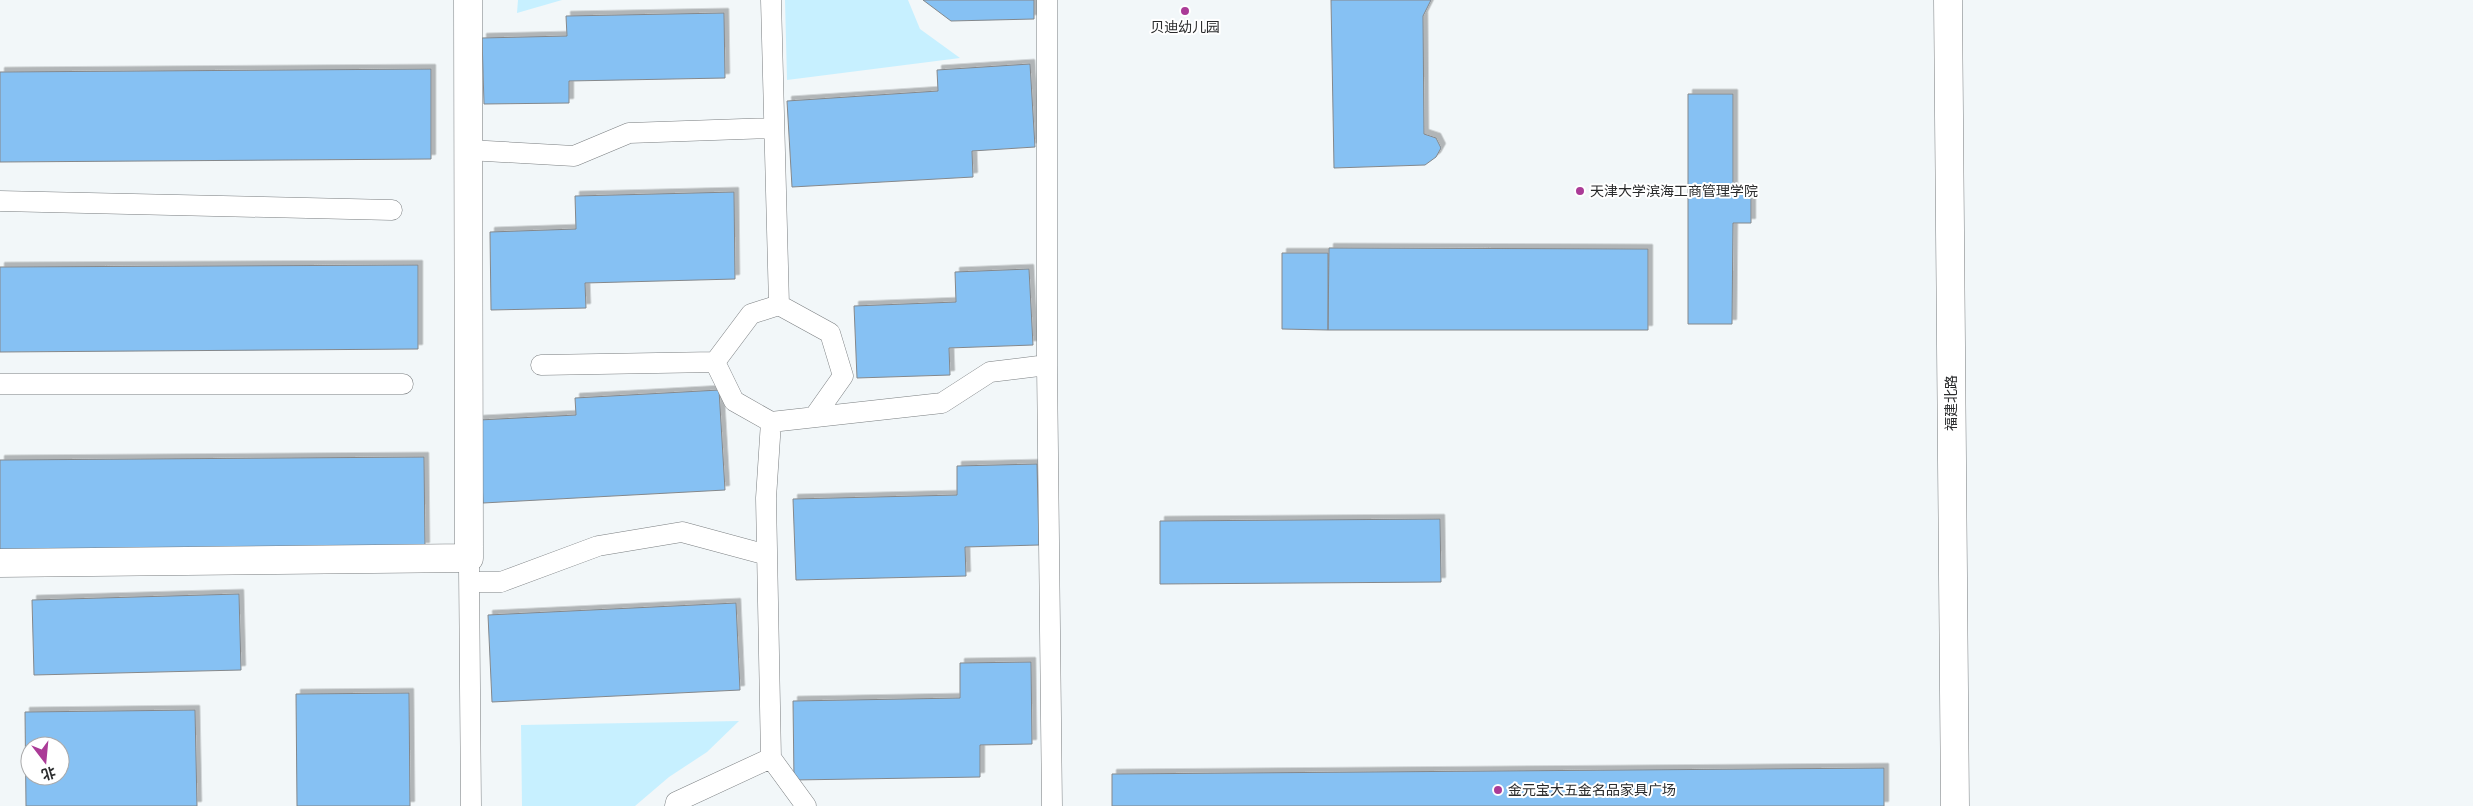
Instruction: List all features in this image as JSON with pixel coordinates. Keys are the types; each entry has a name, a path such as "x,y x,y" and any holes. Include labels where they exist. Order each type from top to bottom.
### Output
{"street":[{"path":"0,562 469,570 468,0"},
{"name":"福建北路","path":"1948,0 1955,806"}],"lane":[{"path":"771,0 779,305"},
{"path":"1047,0 1047,365 1052,806"},
{"path":"468,150 574,156 628,133 774,128"},
{"path":"0,201 392,210"},
{"path":"714,362 751,314 779,305 830,333 843,376 814,417"},
{"path":"714,362 734,401 770,422 942,403 990,372 1047,365"},
{"path":"541,365 714,362"},
{"path":"0,384 403,384"},
{"path":"770,422 766,498 771,758 806,806"},
{"path":"471,806 469,570 501,582 598,546 682,532 767,555"},
{"path":"675,806 676,802 771,758"}],"shaded area":[{"path":"518,0 562,0 517,13"},
{"path":"785,0 908,0 920,29 960,58 787,80"},
{"path":"739,721 707,752 669,777 635,806 522,806 521,725"}],"building":[{"path":"923,0 1034,0 1034,19 951,21"},
{"path":"1331,0 1431,0 1423,16 1424,134 1436,138 1441,148 1436,157 1425,165 1334,168"},
{"path":"724,13 725,78 569,81 569,103 484,104 482,38 567,36 566,16"},
{"path":"1030,64 1035,147 972,151 973,177 792,187 787,101 938,91 937,70"},
{"path":"431,69 431,159 0,162 0,72"},
{"path":"1688,94 1733,94 1733,193 1751,194 1751,223 1733,223 1732,324 1688,324"},
{"path":"734,192 735,279 585,283 586,308 491,310 490,232 576,229 575,196"},
{"path":"1329,248 1648,249 1648,330 1328,330"},
{"path":"1282,253 1328,253 1328,330 1282,329"},
{"path":"418,265 418,349 0,352 0,267"},
{"path":"1029,269 1033,345 949,348 950,375 857,378 854,306 956,302 955,272"},
{"path":"719,390 725,490 483,503 479,420 576,415 575,398"},
{"path":"424,457 425,547 0,551 0,460"},
{"path":"1037,464 1039,545 965,547 966,576 796,580 793,499 957,495 957,466"},
{"path":"1440,519 1441,582 1160,584 1160,521"},
{"path":"239,594 241,670 34,675 32,600"},
{"path":"736,603 740,690 492,702 488,615"},
{"path":"1031,662 1032,744 980,745 980,777 794,780 793,701 960,698 960,663"},
{"path":"409,693 410,806 297,806 296,694"},
{"path":"195,710 197,806 26,806 26,786 70,786 70,736 25,736 25,712"},
{"name":"金元宝大五金名品家具广场","path":"1884,768 1884,806 1112,806 1112,774"}],"place":[{"name":"贝迪幼儿园","path":"1185,11"},
{"name":"天津大学滨海工商管理学院","path":"1580,191"},
{"name":"金元宝大五金名品家具广场","path":"1498,790"}]}
